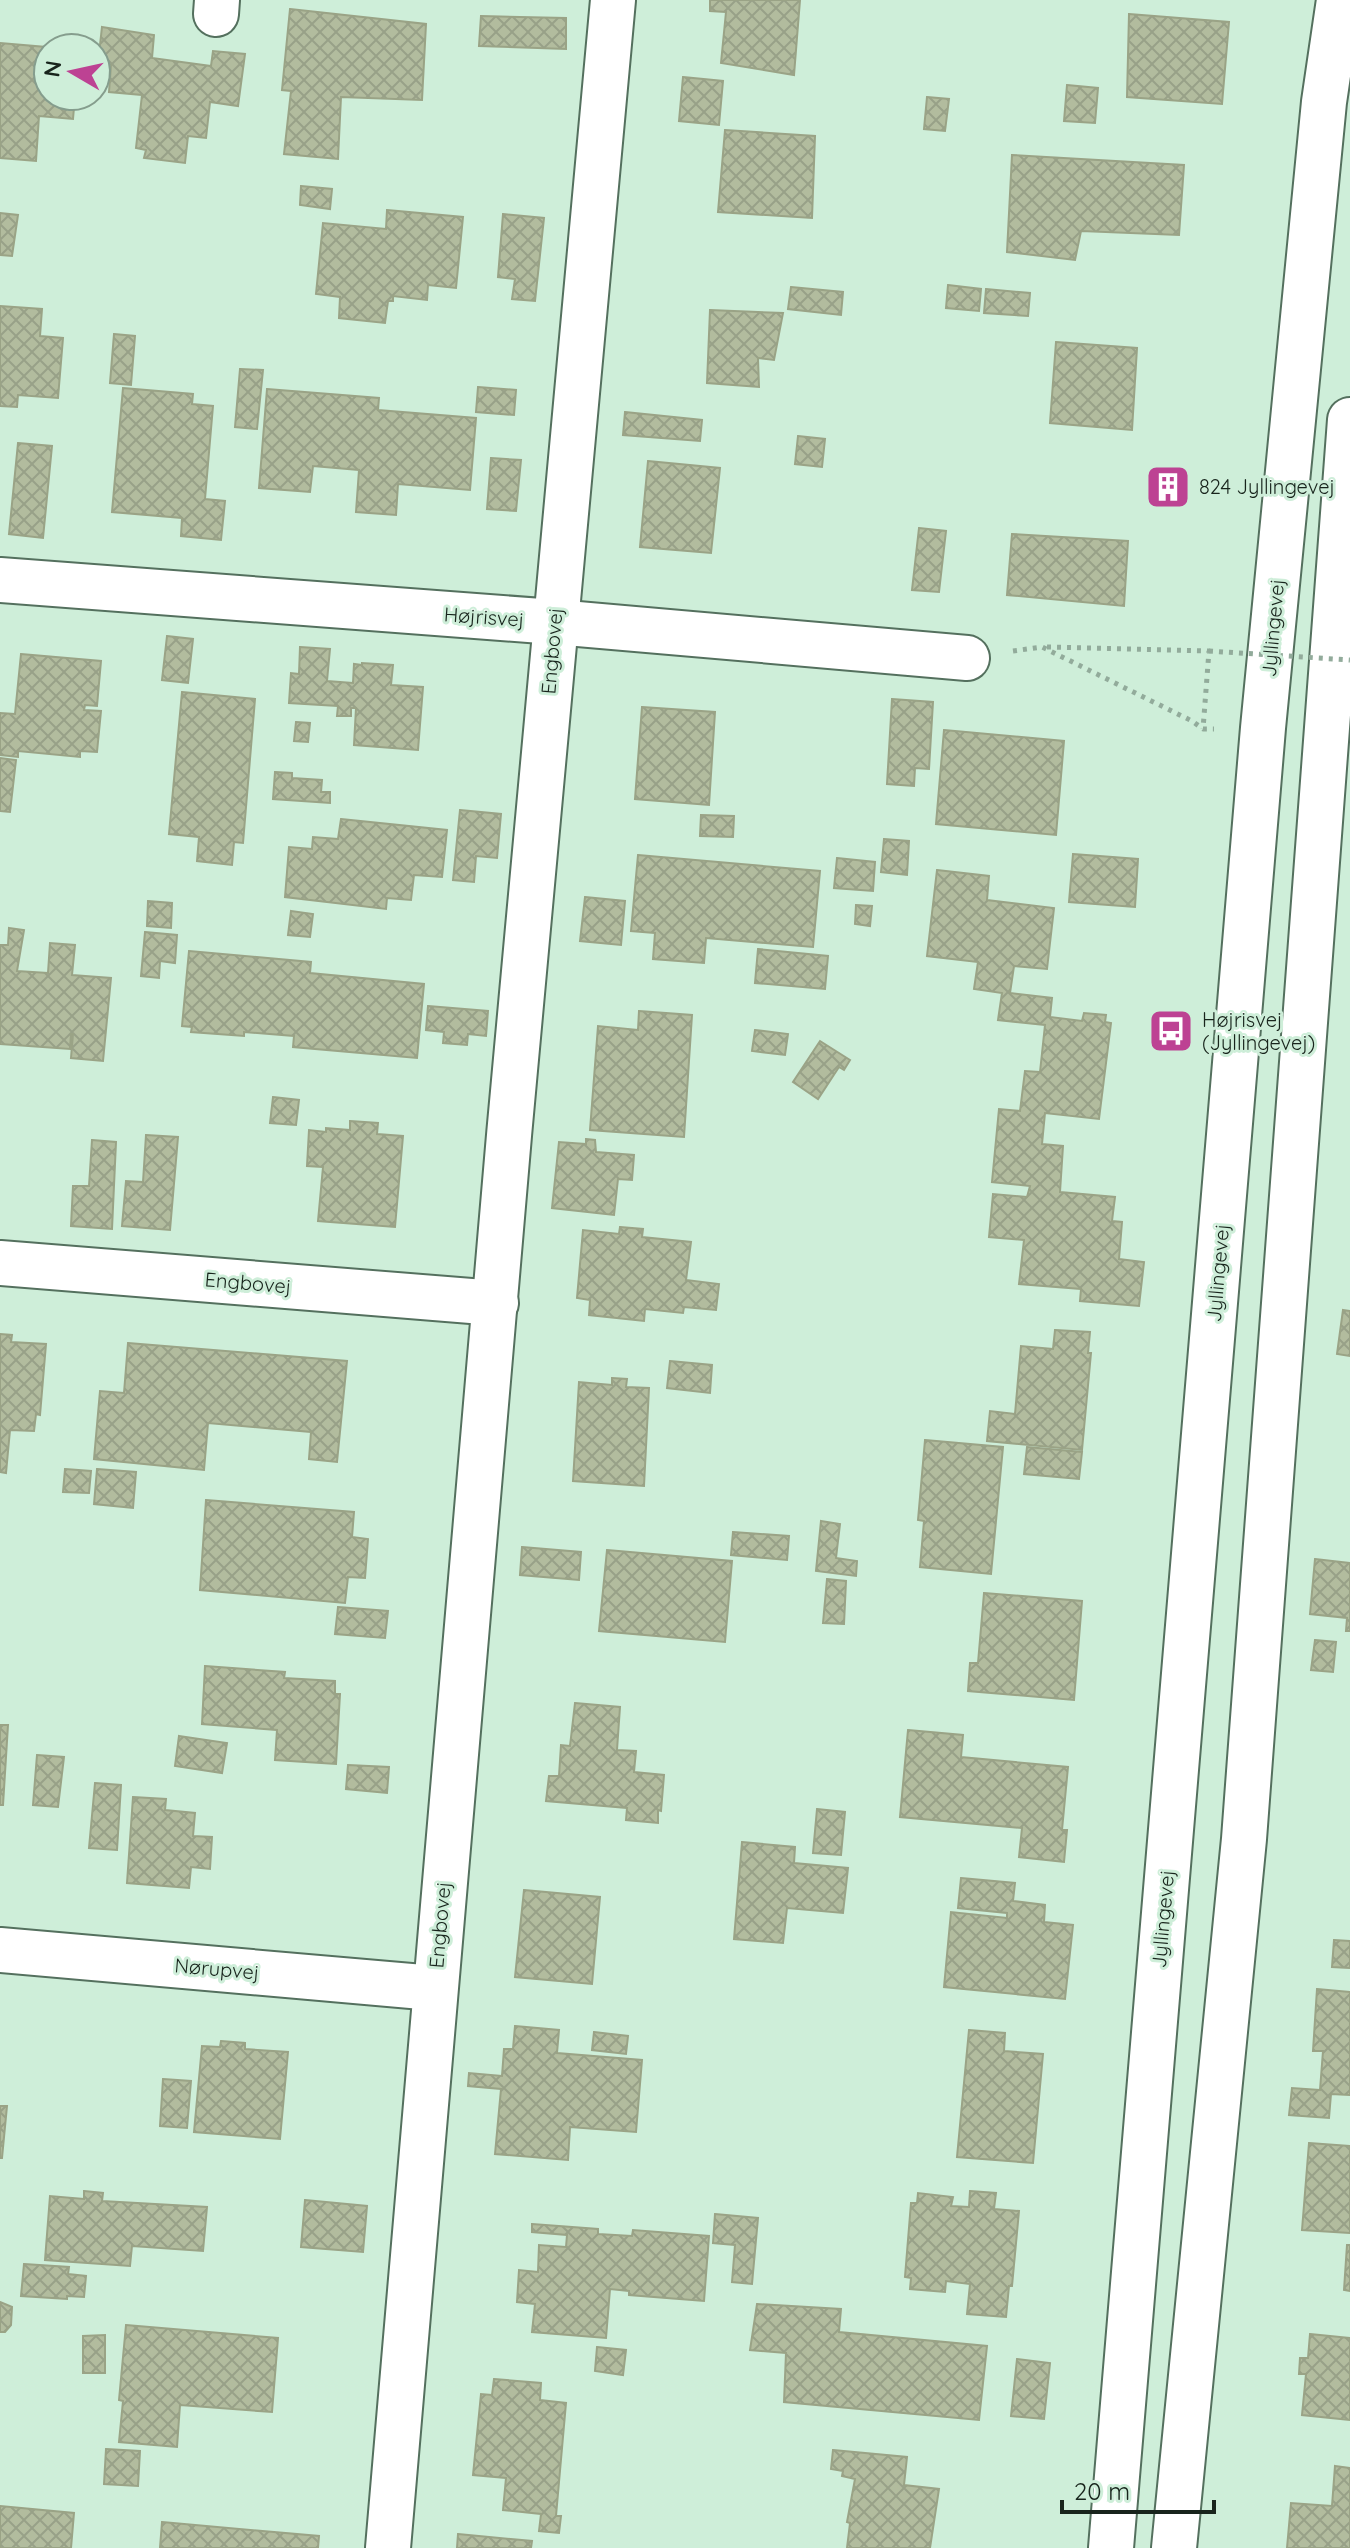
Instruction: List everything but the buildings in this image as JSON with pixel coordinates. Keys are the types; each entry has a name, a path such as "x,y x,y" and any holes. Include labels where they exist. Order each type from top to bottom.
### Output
{"street":[{"path":"599,0 613,0"},
{"name":"Engbovej","path":"388,2548 434,1988 613,0"},
{"name":"Jyllingevej","path":"1111,2548 1263,728 1322,117 1339,0"},
{"path":"1174,2548 1244,1839 1350,420"},
{"name":"Højrisvej","path":"0,580 555,622 967,658"},
{"name":"Engbovej","path":"0,1263 496,1303"},
{"name":"Nørupvej","path":"0,1950 434,1988"}],"path":[{"path":"1042,647 1203,729 1263,728"},
{"path":"967,658 1042,647 1209,651 1350,660"},
{"path":"1203,729 1209,651"}],"place":[{"name":"824 Jyllingevej","path":"1168,487"},
{"name":"Højrisvej (Jyllingevej)","path":"1171,1031"}]}
